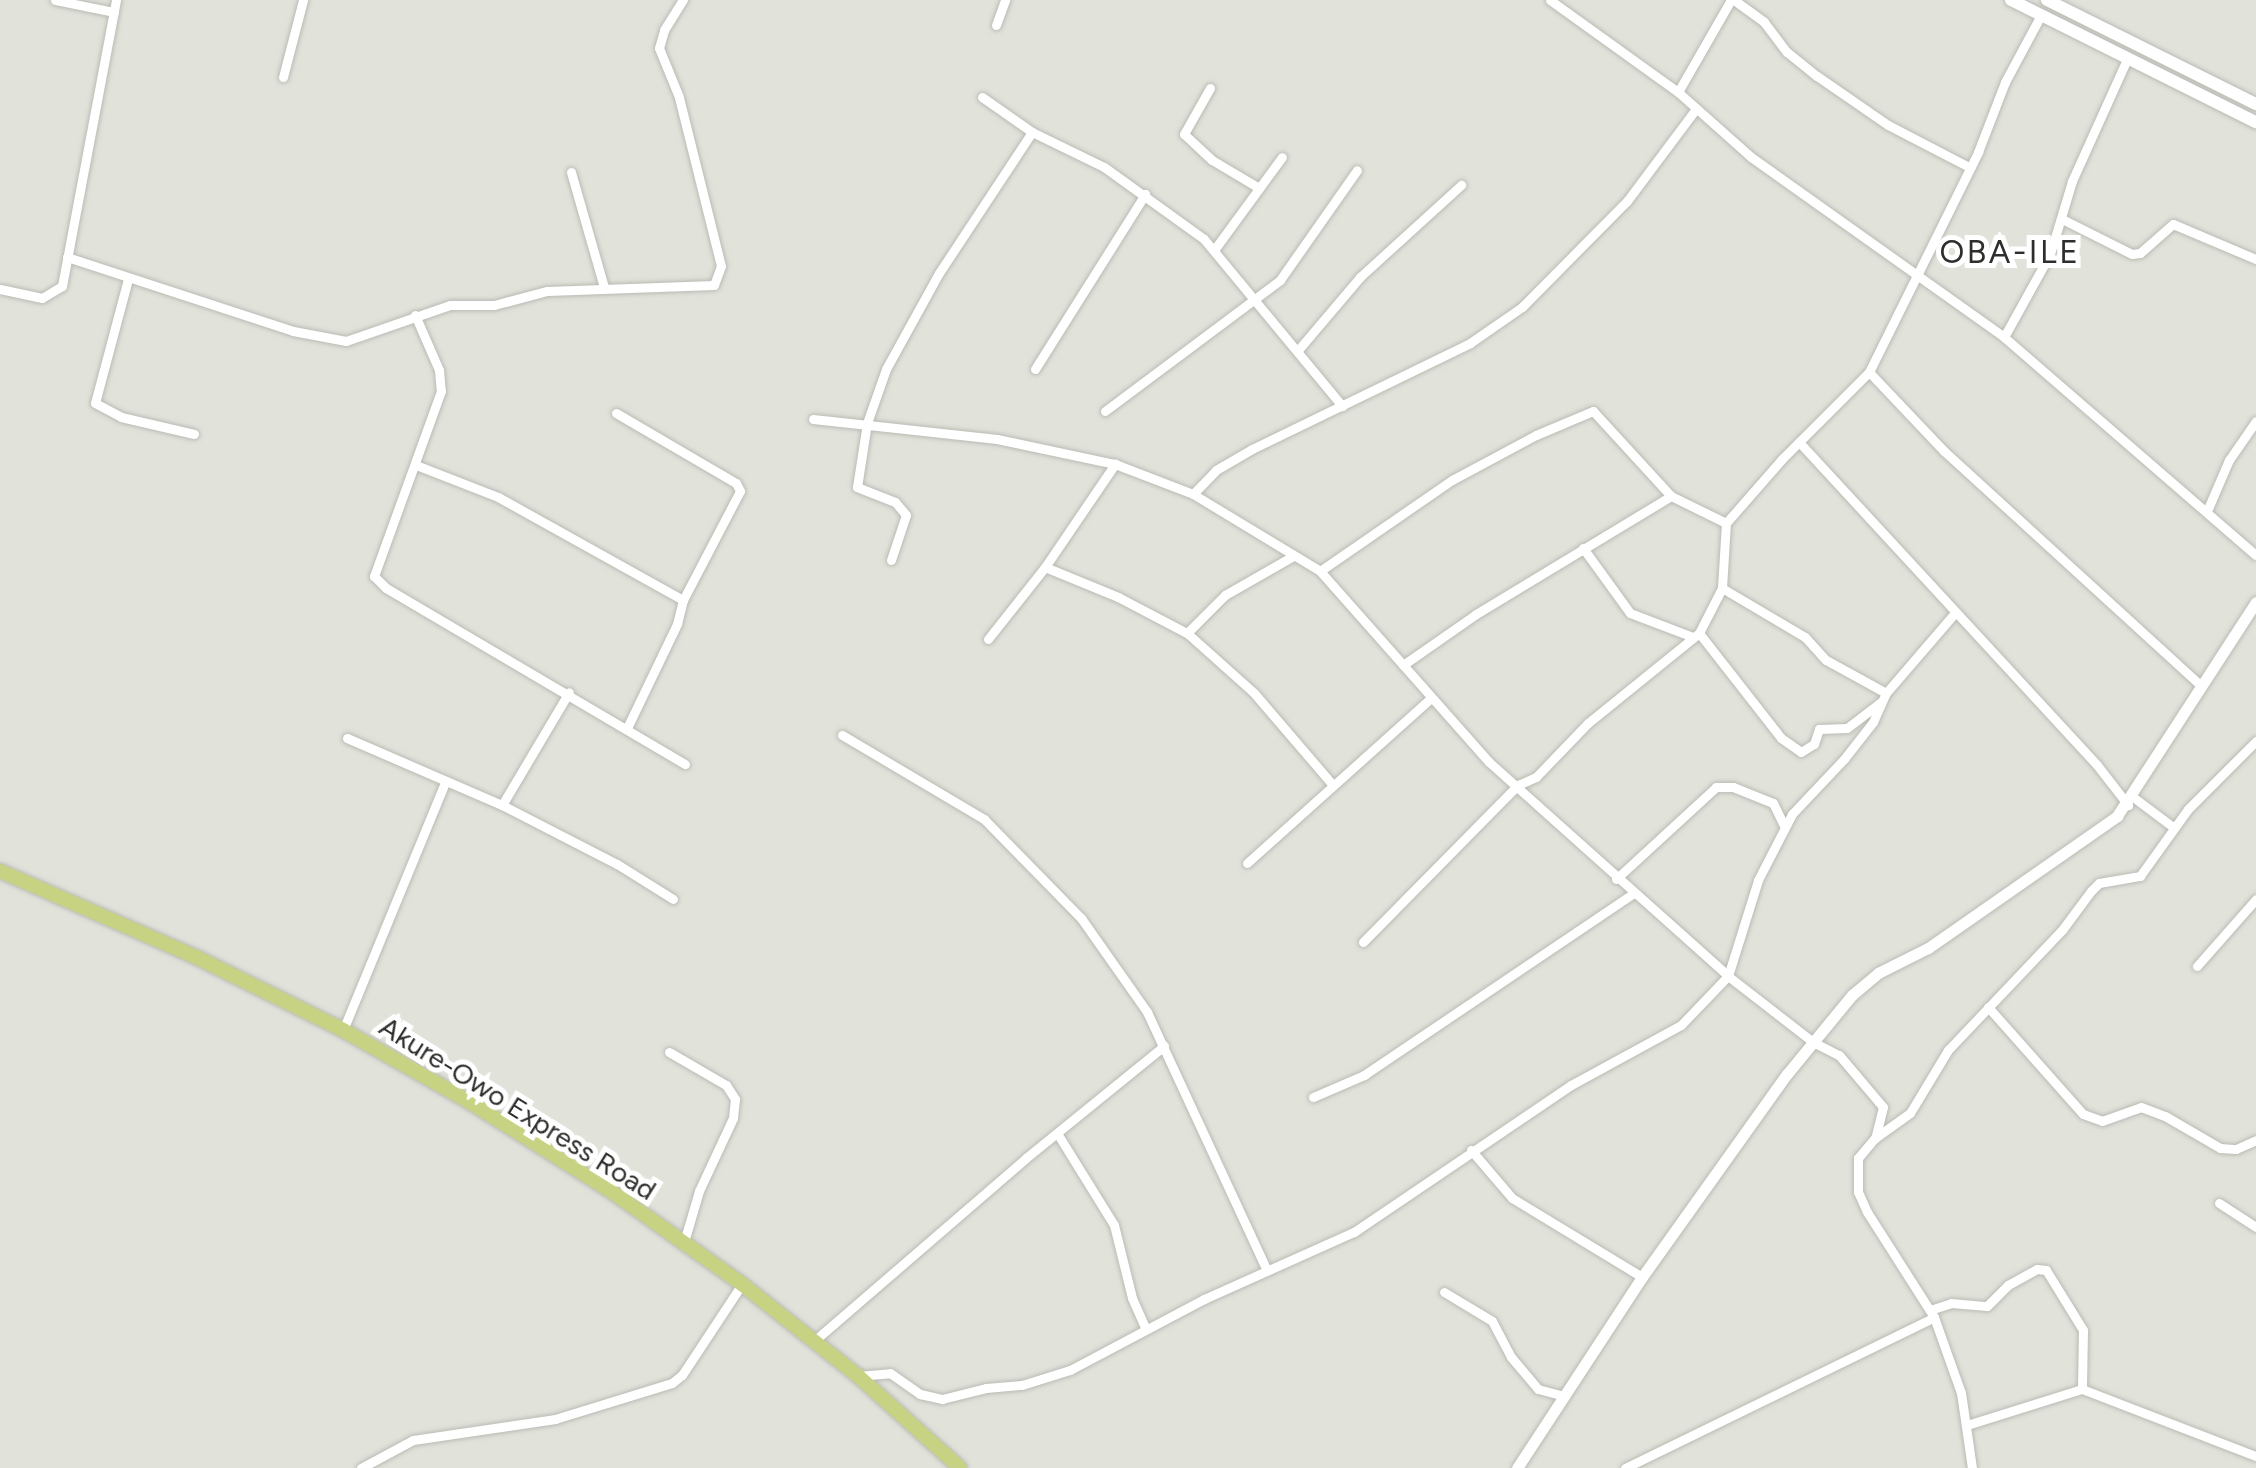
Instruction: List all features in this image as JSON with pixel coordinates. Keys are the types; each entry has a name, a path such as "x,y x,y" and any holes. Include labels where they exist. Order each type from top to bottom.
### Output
{"highway":[{"name":"Akure-Owo Express Road","path":"0,871 113,919 343,1030 468,1101 742,1284 858,1376 960,1468"}],"main road":[{"path":"2011,0 2256,122"},
{"path":"2047,0 2256,104"}],"street":[{"path":"55,0 114,12"},
{"path":"0,289 52,296 62,286 116,0"},
{"path":"283,77 303,0"},
{"path":"68,257 324,339 346,342 450,304 494,305 547,291 604,287 708,287 721,272 679,97 659,48 664,30 683,0"},
{"path":"996,26 1005,0"},
{"path":"1550,0 1678,92 1751,157 2004,337 2256,555"},
{"path":"1678,92 1732,0 1764,22 1786,52 1826,82 1888,125 1970,166"},
{"path":"1362,942 1518,785 1536,777 1588,723 1696,635 1722,588 1726,523 1869,372 1970,166 2005,82 2041,15"},
{"path":"2004,337 2040,276 2072,181 2127,59"},
{"path":"1210,88 1184,134 1212,160 1259,188"},
{"path":"982,97 1032,132 1104,167 1145,194 1214,250 1342,406"},
{"path":"1193,494 1216,470 1252,449 1470,343 1522,307 1627,201 1695,110"},
{"path":"891,560 906,515 895,502 858,487 867,423 886,369 939,273 1032,132"},
{"path":"1214,250 1282,156"},
{"path":"1105,411 1280,280 1356,170"},
{"path":"571,172 604,287"},
{"path":"1299,349 1360,276 1462,185"},
{"path":"1035,369 1145,194"},
{"path":"2062,219 2132,254 2140,253 2172,224 2256,259"},
{"path":"128,279 95,403 120,417 194,434"},
{"path":"415,316 442,380 416,465 374,570 377,581 685,764"},
{"path":"1869,372 1944,451 2200,686"},
{"path":"616,413 736,483 740,490 683,600 663,655 627,728"},
{"path":"1320,570 1452,480 1584,413 1602,416 1671,496 1726,523"},
{"path":"813,419 1030,444 1115,464 1193,494 1320,570 1490,762 1616,880 1728,976 1813,1042 1839,1055 1880,1101 1883,1116 1875,1138"},
{"path":"2207,511 2229,460 2256,421"},
{"path":"1800,442 1954,614 2130,801 2173,827"},
{"path":"988,639 1045,567 1115,464"},
{"path":"416,465 498,496 683,600"},
{"path":"1403,665 1671,496"},
{"path":"1583,548 1630,613 1696,635 1781,738 1801,752 1814,744 1819,730 1847,728 1884,697 1954,614"},
{"path":"1186,633 1226,595 1293,556"},
{"path":"1045,567 1118,597 1186,633 1254,693 1332,784"},
{"path":"1722,588 1805,637 1826,660 1884,697"},
{"path":"1517,1468 1642,1278 1813,1042 1852,995 1878,973 1928,948 2130,801 2256,602"},
{"path":"502,804 568,692"},
{"path":"858,1376 890,1373 920,1394 942,1399 986,1388 1022,1386 1070,1370 1267,1270 1354,1232 1571,1085 1680,1025 1728,976 1758,880 1784,826 1868,729 1884,697"},
{"path":"1247,862 1430,698"},
{"path":"842,734 948,796 1012,844 1082,918 1131,987 1164,1046 1267,1270"},
{"path":"347,738 502,804 617,864 673,900"},
{"path":"1972,1468 1961,1393 1932,1313 1858,1192 1858,1158 1875,1138 1910,1114 1948,1050 2062,930 2090,891 2099,882 2140,876 2173,827 2216,778 2254,746"},
{"path":"343,1030 445,782"},
{"path":"1616,880 1716,787 1733,787 1773,803 1784,826"},
{"path":"1313,1096 1364,1075 1632,894"},
{"path":"2198,966 2256,900"},
{"path":"1988,1007 2083,1114 2102,1121 2148,1108 2220,1148 2236,1149 2256,1140"},
{"path":"814,1342 1164,1046"},
{"path":"669,1052 726,1084 735,1099 732,1118 698,1191 684,1242"},
{"path":"1057,1133 1114,1225 1132,1298 1146,1329"},
{"path":"1471,1150 1512,1198 1642,1278"},
{"path":"2219,1204 2256,1226"},
{"path":"1625,1468 1951,1303 1987,1306 2008,1285 2038,1269 2046,1270 2083,1330 2082,1389"},
{"path":"360,1468 413,1440 555,1419 672,1384 742,1284"},
{"path":"1444,1292 1492,1321 1511,1357 1538,1390 1564,1396"},
{"path":"1967,1426 2082,1389 2256,1456"}],"district":[{"name":"OBA-ILE","path":"2010,252"}]}
